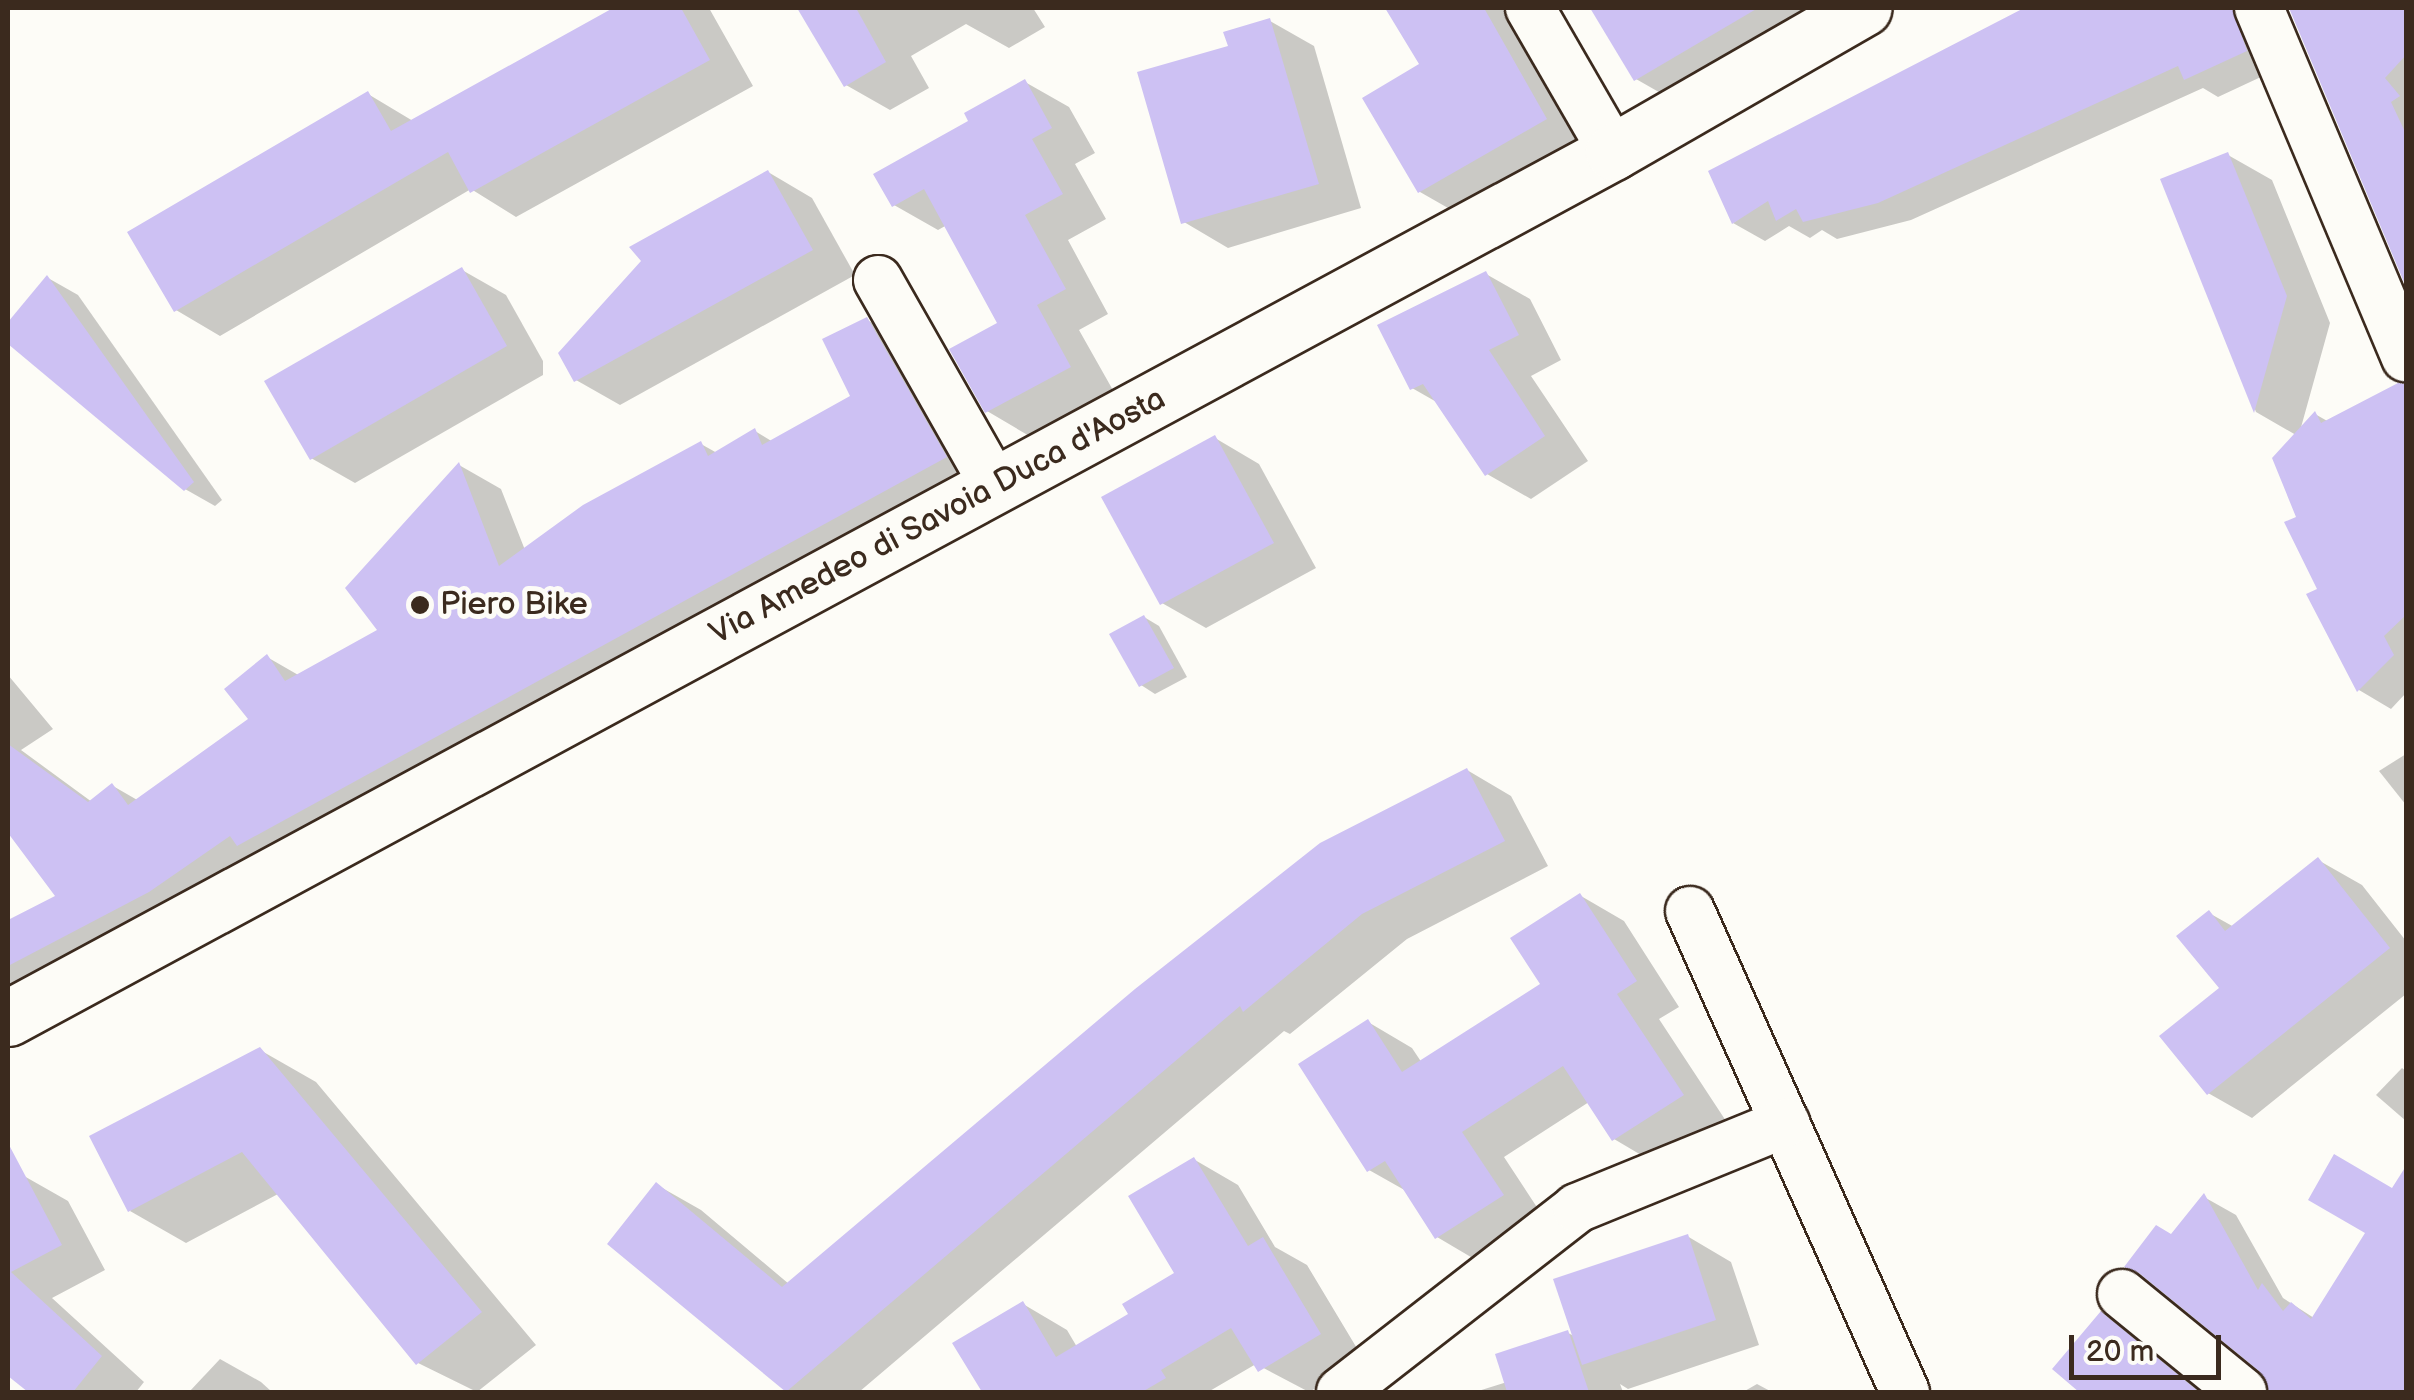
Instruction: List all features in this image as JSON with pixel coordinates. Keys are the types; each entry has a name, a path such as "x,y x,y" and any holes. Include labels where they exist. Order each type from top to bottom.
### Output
{"street":[{"path":"1530,8 1613,152"},
{"path":"2259,8 2406,356"},
{"name":"Via Amedeo di Savoia Duca d'Aosta","path":"8,1018 1613,152 1839,13"},
{"path":"878,280 995,486"},
{"path":"1690,911 1905,1392"},
{"path":"1341,1392 1578,1208 1784,1123"},
{"path":"2122,1294 2242,1392"}],"building":[{"path":"613,8 681,8 710,60 470,193 448,152 174,312 127,232 368,91 391,131"},
{"path":"797,8 856,8 886,62 844,87"},
{"path":"1385,8 1484,8 1547,119 1418,193 1362,98 1419,64"},
{"path":"1590,8 1758,8 1634,81"},
{"path":"2024,8 2232,8 2247,51 2184,80 2178,66 1878,203 1803,222 1796,209 1776,221 1768,201 1732,224 1708,171"},
{"path":"2289,8 2406,8 2406,55 2385,78 2400,96 2391,102 2406,134 2406,287"},
{"path":"1270,18 1319,184 1181,224 1137,72 1228,46 1223,32"},
{"path":"1025,79 1052,128 1032,139 1063,194 1025,215 1066,289 1037,305 1071,367 985,413 949,349 997,323 924,189 892,207 873,174 968,121 964,113"},
{"path":"2228,152 2287,296 2254,413 2160,179"},
{"path":"768,170 813,250 574,382 558,353 641,261 629,247"},
{"path":"462,267 507,346 310,460 264,381"},
{"path":"1486,271 1519,335 1489,350 1545,436 1485,476 1423,384 1410,390 1377,325"},
{"path":"47,275 194,482 184,491 8,344 8,322"},
{"path":"867,317 947,457 237,846 230,836 149,892 8,966 8,920 55,896 8,833 8,744 88,802 112,783 128,805 248,719 224,689 267,654 285,681 377,630 345,588 459,462 499,566 583,505 701,441 708,456 755,428 762,445 850,396 822,339"},
{"path":"2398,383 2406,384 2406,615 2384,636 2394,655 2357,692 2306,594 2317,589 2284,522 2296,517 2272,458 2315,411 2321,423"},
{"path":"1215,435 1274,543 1160,605 1101,497"},
{"path":"1144,615 1174,668 1139,687 1109,634"},
{"path":"1467,768 1505,841 1362,914 1243,1012 1240,1006 786,1392 607,1244 656,1182 782,1287 1135,989 1320,843"},
{"path":"2318,857 2390,948 2207,1095 2159,1036 2219,988 2176,936 2209,910 2225,931"},
{"path":"1580,893 1637,981 1617,994 1684,1095 1612,1141 1563,1066 1462,1132 1504,1195 1435,1239 1385,1161 1367,1172 1298,1064 1368,1019 1402,1072 1540,984 1510,938"},
{"path":"260,1047 482,1312 416,1365 242,1152 128,1212 89,1136"},
{"path":"8,1143 62,1245 11,1272 102,1356 73,1392 28,1392 8,1376"},
{"path":"2334,1154 2392,1188 2406,1166 2406,1392 2269,1392 2259,1371 2139,1273 2124,1267 2156,1225 2171,1234 2204,1193 2258,1290 2262,1283 2283,1311 2291,1302 2311,1319 2365,1233 2308,1200"},
{"path":"1194,1157 1248,1246 1263,1237 1321,1334 1258,1372 1231,1328 1161,1370 1166,1378 1142,1392 982,1392 952,1343 1023,1301 1056,1357 1128,1314 1122,1304 1174,1273 1128,1196"},
{"path":"1688,1234 1716,1320 1582,1365 1553,1279"},
{"path":"2101,1311 2199,1392 2079,1392 2052,1369"},
{"path":"1568,1330 1589,1392 1507,1392 1495,1354"}],"place":[{"name":"Piero Bike","path":"420,605"}]}
